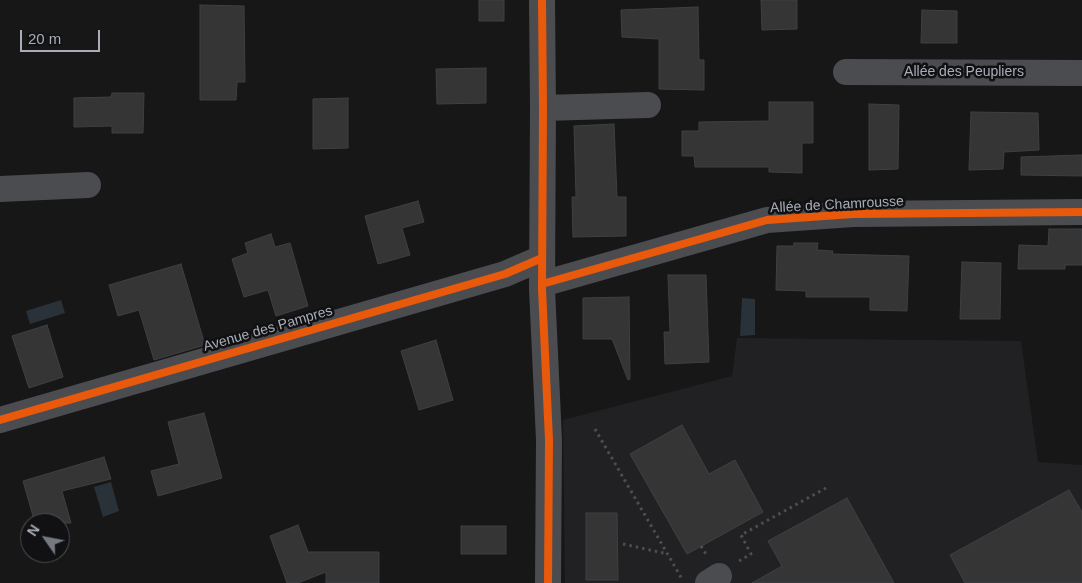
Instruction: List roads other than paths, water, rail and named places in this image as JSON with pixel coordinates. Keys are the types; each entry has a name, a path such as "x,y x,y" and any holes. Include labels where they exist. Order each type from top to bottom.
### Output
{"street":[{"path":"542,0 542,284 549,440 548,583"},
{"name":"Allée des Peupliers","path":"846,72 1082,73"},
{"path":"543,108 648,105"},
{"path":"0,189 88,185"},
{"name":"Allée de Chamrousse","path":"542,284 767,220 853,214 1082,212"},
{"name":"Avenue des Pampres","path":"0,420 505,274 542,258"}]}
